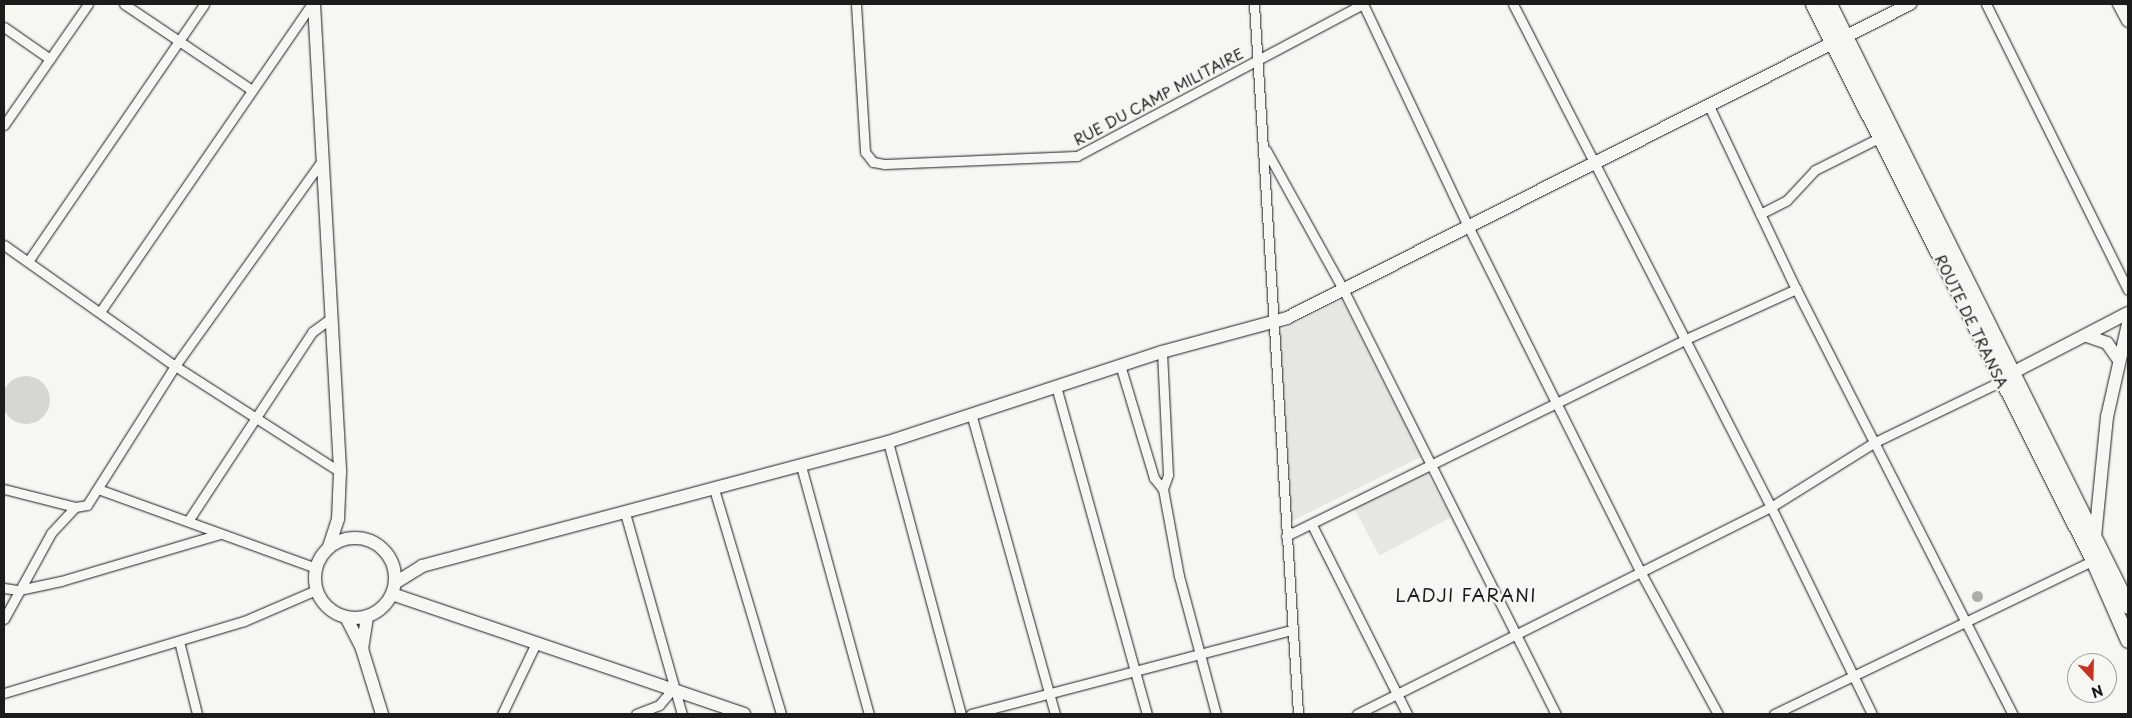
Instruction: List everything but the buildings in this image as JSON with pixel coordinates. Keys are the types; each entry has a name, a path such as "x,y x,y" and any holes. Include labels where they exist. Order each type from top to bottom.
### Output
{"main road":[{"name":"ROUTE DE TRANSA","path":"1813,4 1839,40 2008,377 2071,519 2099,557 2128,606"},
{"name":"ROUTE DE TRANSA","path":"1829,4 1839,40 1880,137 2008,377 2092,516 2099,557 2128,640"}],"street":[{"path":"4,125 88,4"},
{"path":"124,4 180,39 252,90"},
{"path":"29,260 204,4"},
{"path":"100,312 312,4"},
{"path":"312,4 340,472 338,519 329,547 316,568 316,590 328,608 346,617 367,616"},
{"name":"RUE DU CAMP MILITAIRE","path":"856,4 865,152 873,162 884,164 1063,160 1363,4"},
{"path":"1254,4 1265,148 1273,324 1291,630 1298,714"},
{"path":"1363,4 1469,228 1556,403 1640,571 1718,714"},
{"path":"1513,4 1772,506 1854,673 1872,714"},
{"path":"362,650 367,616 394,589 422,566 888,442 1057,390 1162,352 1273,324 1344,291 1910,4"},
{"path":"1986,4 2128,290"},
{"path":"4,28 50,59"},
{"path":"1709,106 1796,289 2013,714"},
{"path":"1760,214 1788,200 1815,170 1880,137"},
{"path":"1265,148 1344,291 1556,714"},
{"path":"4,489 75,508 87,505 176,366 321,162"},
{"path":"4,244 176,366 258,416 340,472"},
{"path":"1286,536 1312,525 1686,339 1796,289"},
{"path":"1357,714 1772,506 1875,442 2008,377 2128,313"},
{"path":"188,521 312,332 332,318"},
{"path":"2071,519 2092,516 2120,353 2128,324"},
{"path":"2101,329 2120,353"},
{"path":"2086,336 2107,343 2120,353"},
{"path":"1162,352 1168,475 1163,489"},
{"path":"1121,368 1154,478 1163,489 1199,654 1216,714"},
{"path":"1057,390 1147,714"},
{"path":"972,417 1054,714"},
{"path":"888,442 961,714"},
{"path":"801,466 869,714"},
{"path":"98,489 316,568"},
{"path":"714,489 781,714"},
{"path":"4,619 51,533 75,508"},
{"path":"625,513 673,690 682,714"},
{"path":"338,519 354,538"},
{"path":"1312,525 1407,714"},
{"path":"4,588 19,590 220,534"},
{"path":"329,547 354,538 376,543 391,559 422,566"},
{"path":"1774,714 1854,673 1966,624 2099,557"},
{"path":"391,559 394,589"},
{"path":"394,589 536,643 744,714"},
{"path":"4,693 244,621 316,590"},
{"path":"346,617 362,650 382,714"},
{"path":"971,714 1291,630"},
{"path":"179,641 197,714"},
{"path":"502,714 536,643"},
{"path":"636,714 659,705 673,690"}],"shaded area":[{"path":"1342,300 1421,457 1292,521 1280,331"},
{"path":"21,376 31,376 43,383 50,395 50,405 43,417 31,424 21,424 13,420 6,413 2,405 2,395 6,387 13,380"},
{"path":"1425,469 1451,518 1379,556 1353,507"},
{"path":"1977,590 1983,596 1977,602 1971,596"}],"district":[{"name":"LADJI FARANI","path":"1466,595"}]}
